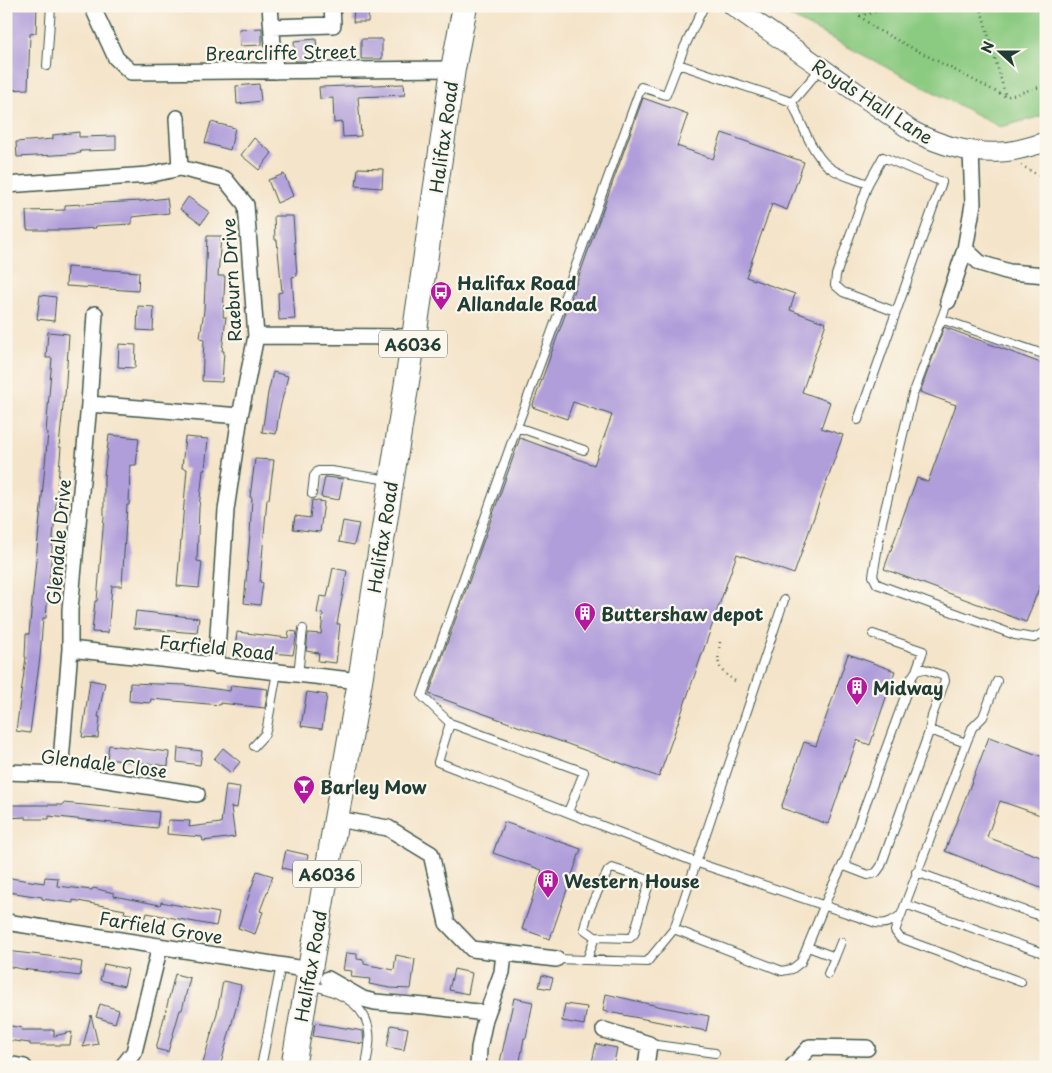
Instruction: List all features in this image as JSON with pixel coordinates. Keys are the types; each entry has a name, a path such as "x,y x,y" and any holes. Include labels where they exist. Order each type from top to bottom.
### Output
{"highway":[{"name":"Halifax Road","path":"293,1067 315,978 337,819 414,337 453,69 465,6"}],"street":[{"name":"Brearcliffe Street","path":"92,6 116,58 131,72 453,69"},
{"path":"270,6 275,72"},
{"path":"272,27 333,25 332,6"},
{"name":"Royds Hall Lane","path":"733,6 912,131 938,144 970,151 1001,152 1046,142"},
{"path":"176,118 180,168"},
{"path":"948,301 965,249 973,204 970,151"},
{"name":"Raeburn Drive","path":"6,185 148,175 180,168 225,179 246,205 256,336 240,416 226,510 216,666"},
{"path":"965,249 980,263 1009,272 1046,276"},
{"name":"Glendale Drive","path":"60,774 70,649 70,610 90,404 95,314"},
{"path":"256,336 414,337"},
{"path":"90,404 240,416"},
{"name":"Farfield Road","path":"70,649 360,681"},
{"name":"Glendale Close","path":"6,772 60,774 197,794"},
{"path":"337,819 388,828 431,854 447,923 472,949 556,959"},
{"name":"Farfield Grove","path":"6,922 281,965 363,999 375,1002 486,1013"},
{"path":"122,1067 134,1052 160,946"},
{"path":"478,1067 479,1048 486,1013 502,972 504,953"},
{"path":"604,1030 649,1044 646,1067"},
{"path":"792,1067 810,1047 867,1048"},
{"path":"6,1064 24,1067"}],"lane":[{"path":"47,66 51,6"},
{"path":"568,812 584,772 450,722 422,696 517,427 641,87 666,96 704,6"},
{"path":"678,64 792,102 817,154 828,167 850,178 868,184"},
{"path":"792,102 821,68"},
{"path":"858,420 942,182 883,157 868,184 836,275 836,285 843,292 896,312"},
{"path":"948,301 912,397 882,522 873,576 877,584 1015,635 1034,638 1046,632"},
{"path":"941,319 1046,355"},
{"path":"517,427 584,450"},
{"path":"312,494 314,476 318,471 331,471 391,480"},
{"path":"556,959 647,962 674,929 784,600"},
{"path":"298,675 303,629"},
{"path":"674,929 782,971 792,969 801,962 846,858 923,651 873,634"},
{"path":"846,858 847,867 868,875 876,873 881,866 930,730 932,716 945,681 944,676 924,669 916,670"},
{"path":"254,746 265,734 277,672"},
{"path":"997,681 983,717 972,728 895,931 900,938 1021,982"},
{"path":"450,722 438,762 695,862 883,925 892,922 901,915"},
{"path":"930,730 966,743"},
{"path":"612,868 646,879 649,884 648,889 634,934 630,938 595,937 584,929 593,900 608,870 612,868"},
{"path":"916,872 1046,918"},
{"path":"905,904 1046,954"},
{"path":"587,960 595,937"},
{"path":"828,974 841,942"},
{"path":"808,947 835,957"},
{"path":"261,1067 281,965"},
{"path":"315,978 348,999 362,1013 367,1023 370,1037 366,1067"},
{"path":"649,1044 715,1053"}],"path":[{"path":"857,6 860,16 876,29 1006,97 1046,85"},
{"path":"860,16 895,6"},
{"path":"980,6 1006,97"},
{"path":"720,642 718,665 724,674 735,681"}],"green space":[{"path":"787,6 1046,6 1046,115 1000,127 789,16"}],"building":[{"path":"6,6 37,6 36,33 30,34 28,89 7,90"},
{"path":"354,6 369,6 368,22 353,22"},
{"path":"262,28 262,45 240,46 239,29"},
{"path":"316,39 318,61 295,61 294,41"},
{"path":"361,39 382,39 382,59 361,59"},
{"path":"259,84 261,101 237,104 236,86"},
{"path":"404,84 405,95 358,97 361,136 343,137 342,122 334,123 333,98 320,99 319,87"},
{"path":"643,98 688,114 677,146 713,159 722,133 804,162 787,210 772,204 746,277 795,294 790,310 826,323 802,392 830,402 821,428 843,435 794,574 737,554 659,777 429,694 520,438 594,465 612,415 573,402 567,419 532,407"},
{"path":"211,122 235,128 230,150 205,143"},
{"path":"79,132 79,137 116,136 116,150 80,151 81,153 17,157 16,142 53,139 53,135"},
{"path":"254,138 272,153 259,170 241,155"},
{"path":"358,168 383,169 382,188 356,186"},
{"path":"284,174 293,196 277,203 268,180"},
{"path":"188,197 209,212 201,224 180,209"},
{"path":"167,198 169,213 132,217 132,224 66,230 27,230 26,211 65,210 65,205"},
{"path":"274,216 293,216 297,276 292,277 295,319 279,320 278,293 282,292 277,240 275,240"},
{"path":"207,236 221,236 218,276 225,276 223,317 226,317 222,351 224,351 222,382 202,381 204,339 200,338 204,310"},
{"path":"67,267 139,272 138,291 66,286"},
{"path":"40,295 56,297 54,321 37,319"},
{"path":"138,306 154,307 153,331 137,330"},
{"path":"944,327 1046,365 1046,570 1026,622 884,569 917,478 928,482 956,405 920,392"},
{"path":"48,332 69,334 46,618 43,618 30,733 16,731 26,657 26,634 29,634 48,433 46,432 52,358 46,358"},
{"path":"119,344 136,345 135,368 118,367"},
{"path":"273,372 288,376 279,412 276,434 262,432"},
{"path":"109,435 139,438 136,465 130,465 129,505 127,505 122,586 112,586 108,633 92,632 95,601 97,601 104,517 104,477"},
{"path":"185,437 208,439 199,508 197,561 202,562 199,588 177,586 187,469 182,468"},
{"path":"255,459 274,460 269,499 267,499 260,582 263,583 260,605 244,603 250,534 252,498 250,497"},
{"path":"325,477 343,479 339,500 321,497"},
{"path":"312,500 324,502 320,532 293,529 295,516 310,518"},
{"path":"343,521 359,524 354,545 339,542"},
{"path":"333,568 347,571 337,624 340,624 336,663 318,661 319,653 306,651 308,633 321,634 323,614 317,613 320,596 327,597"},
{"path":"136,611 199,618 197,633 134,628"},
{"path":"289,631 297,632 293,655 235,649 237,632 288,638"},
{"name":"Midway","path":"848,654 895,671 870,745 857,740 828,824 781,808 804,742 816,746"},
{"path":"90,680 105,683 98,717 100,717 98,738 82,737"},
{"path":"130,683 185,685 230,691 231,685 268,689 265,708 151,699 150,703 129,701"},
{"path":"307,692 327,695 322,729 301,726"},
{"path":"989,737 1046,758 1046,817 1000,801 987,837 1046,859 1046,890 945,851"},
{"path":"109,745 169,752 168,766 107,759"},
{"path":"178,748 202,751 200,765 177,762"},
{"path":"223,748 240,762 231,773 214,759"},
{"path":"226,785 240,787 237,808 231,807 235,837 203,841 202,837 167,834 168,820 190,821 189,827 221,823"},
{"path":"63,803 159,812 157,828 49,816 49,819 6,818 6,805 63,805"},
{"name":"Western House","path":"504,822 581,849 550,939 522,929 542,870 493,853"},
{"path":"286,850 308,855 304,873 282,868"},
{"path":"257,871 273,876 260,911 263,912 255,934 238,928"},
{"path":"45,877 58,878 57,886 92,890 93,888 114,893 114,896 160,905 161,902 219,913 216,926 147,913 146,917 124,913 125,910 73,900 73,903 8,892 10,878 44,883"},
{"path":"6,951 82,962 80,976 6,966"},
{"path":"346,953 357,954 357,959 364,960 364,964 394,970 396,955 415,959 411,989 369,984 370,979 351,977 352,971 343,970"},
{"path":"104,964 128,969 124,986 100,980"},
{"path":"454,969 472,973 468,994 449,990"},
{"path":"175,974 190,978 168,1052 156,1049"},
{"path":"542,975 553,978 550,989 539,987"},
{"path":"223,981 241,985 236,1008 220,1067 202,1067 217,1013"},
{"path":"606,994 709,1016 706,1031 603,1011"},
{"path":"514,998 533,1002 526,1038 524,1038 519,1067 499,1067"},
{"path":"100,1004 119,1010 115,1023 96,1017"},
{"path":"565,1004 587,1007 584,1025 562,1021"},
{"path":"91,1015 98,1044 83,1047"},
{"path":"315,1023 363,1031 364,1044 313,1036"},
{"path":"6,1025 22,1028 21,1030 54,1030 54,1036 72,1032 70,1045 30,1045 30,1043 6,1040"},
{"path":"391,1025 408,1028 404,1050 387,1047"},
{"path":"596,1044 617,1048 613,1067 591,1067"}],"place":[{"name":"Halifax Road Allandale Road","path":"441,311"},
{"name":"Buttershaw depot","path":"585,632"},
{"name":"Midway","path":"857,706"},
{"name":"Barley Mow","path":"304,805"},
{"name":"Western House","path":"548,899"}]}
